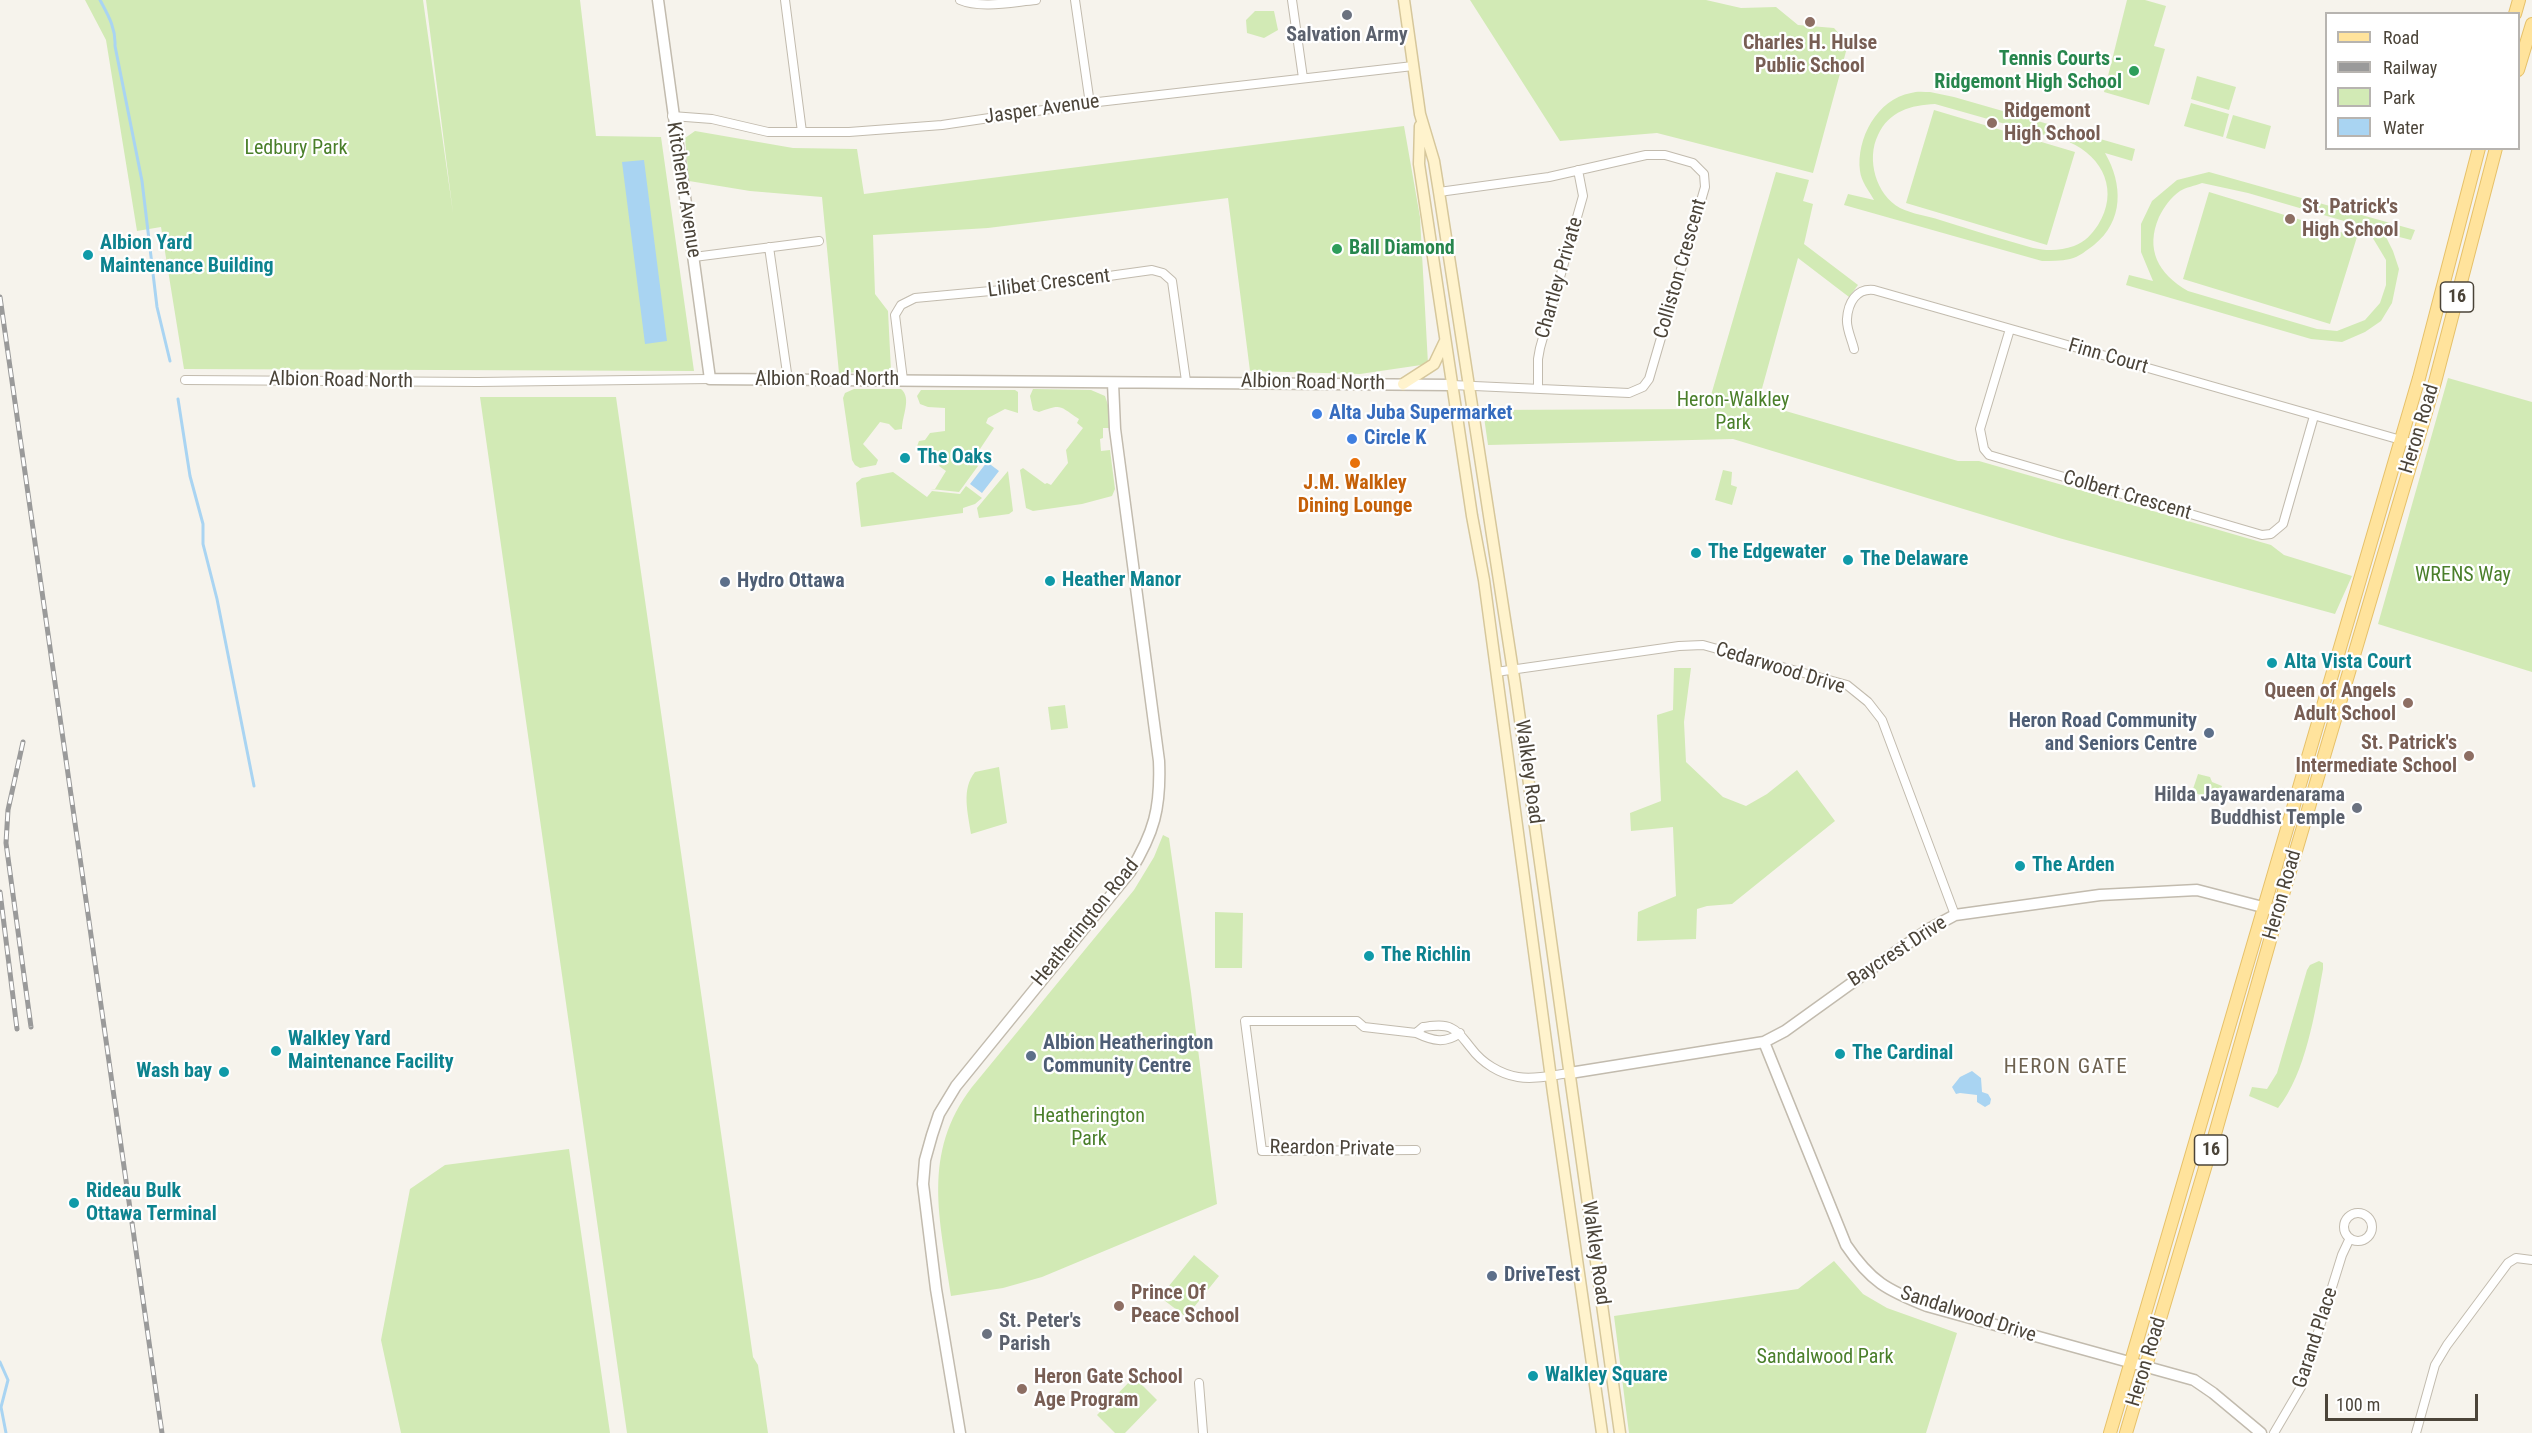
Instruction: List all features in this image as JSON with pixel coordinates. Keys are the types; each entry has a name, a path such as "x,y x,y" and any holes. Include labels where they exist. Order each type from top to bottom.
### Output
{"main road":[{"name":"Walkley Road","path":"1404,0 1420,114 1434,161 1513,669 1620,1433"},
{"path":"2520,64 2532,24"},
{"path":"2525,48 2532,30"},
{"name":"Walkley Road","path":"1420,114 1419,164 1472,516 1484,580 1602,1433"},
{"name":"Heron Road","path":"2110,1433 2419,378 2478,150"},
{"name":"Heron Road","path":"2126,1433 2435,382 2495,150"},
{"path":"1403,384 1434,364 1445,341"},
{"path":"2188,1164 2204,1170"}],"street":[{"name":"Kitchener Avenue","path":"658,0 672,116 710,380"},
{"path":"785,0 802,132"},
{"path":"960,0 980,4 1036,0"},
{"path":"1075,0 1090,104"},
{"path":"1292,0 1303,78"},
{"name":"Jasper Avenue","path":"672,116 712,119 768,132 849,132 942,125 1090,104 1413,66"},
{"name":"Colliston Crescent","path":"1439,192 1549,177 1646,155 1665,155 1700,167 1704,174 1705,187 1649,380 1643,387 1629,393 1468,385"},
{"name":"Chartley Private","path":"1538,387 1540,348 1583,196 1578,170"},
{"path":"694,257 819,241"},
{"path":"769,247 788,380"},
{"name":"Lilibet Crescent","path":"903,380 896,315 901,305 915,298 1023,288 1152,270 1163,273 1172,280 1186,381"},
{"name":"Finn Court","path":"1854,349 1846,321 1852,299 1861,291 1868,289 2415,444"},
{"name":"Colbert Crescent","path":"2010,329 1980,429 1984,449 1989,455 2250,532 2262,535 2271,534 2283,524 2314,416"},
{"name":"Albion Road North","path":"185,380 488,382 903,380 1113,383 1186,381 1468,385"},
{"name":"Heatherington Road","path":"960,1433 936,1289 923,1184 925,1160 932,1135 942,1107 956,1086 1130,872 1155,823 1159,799 1159,761 1116,439 1113,383"},
{"name":"Cedarwood Drive","path":"1496,672 1679,646 1703,645 1847,686 1868,702 1882,720 1955,915"},
{"name":"Baycrest Drive","path":"1570,1073 1764,1042 1785,1031 1929,929 1955,915 2100,896 2197,890 2278,911"},
{"name":"Reardon Private","path":"1416,1033 1423,1027 1438,1026 1450,1027 1460,1033 1449,1041 1439,1041 1416,1033 1364,1027 1357,1021 1245,1021 1262,1151 1416,1150"},
{"path":"1460,1033 1476,1055 1494,1069 1517,1077 1570,1073"},
{"name":"Sandalwood Drive","path":"1764,1042 1846,1245 1860,1266 1876,1281 1895,1293 1927,1306 2194,1380 2261,1433"},
{"name":"Garand Place","path":"2274,1433 2301,1387 2342,1255 2350,1239"},
{"path":"2416,1433 2436,1365 2447,1345 2508,1263 2516,1258 2532,1260"},
{"path":"1199,1383 1203,1433"}],"green space":[{"name":"Ledbury Park","path":"85,0 423,0 453,213 426,0 580,0 596,136 661,137 694,371 184,369 161,227 137,231 106,40"},
{"path":"1470,0 1706,0 1741,8 1776,7 1798,25 1834,28 1848,44 1813,173 1657,133 1560,141"},
{"name":"Tennis Courts - Ridgemont High School","path":"2127,0 2145,0 2166,6 2154,46 2165,49 2149,105 2104,92"},
{"path":"1255,11 1274,11 1278,30 1264,38 1247,33 1246,20"},
{"path":"2197,76 2236,87 2229,110 2191,99"},
{"path":"1913,92 1928,92 1954,97 2135,149 2132,161 2105,153 2115,177 2118,202 2111,225 2104,235 2094,245 2073,258 2042,261 1844,205 1848,194 1874,200 1865,186 1860,171 1862,146 1871,122 1888,103 1899,97","holes":["1935,104 2069,142 2081,149 2099,166 2107,188 2107,200 2104,213 2091,235 2078,244 2059,250 2033,248 1900,208 1879,186 1873,165 1875,144 1888,120 1909,108 1926,105"]},
{"path":"2191,103 2229,114 2223,137 2184,126"},
{"path":"1934,110 2075,152 2047,245 1906,203"},
{"path":"2233,115 2271,126 2265,149 2226,138"},
{"path":"1404,126 1420,217 1428,364 1360,374 1250,371 1228,198 988,228 873,235 875,294 888,311 891,371 839,373 822,197 750,191 689,181 685,138 695,131 793,148 857,149 864,194"},
{"name":"Heron-Walkley Park","path":"1776,172 1809,180 1803,201 1813,204 1804,244 1858,285 1849,297 1798,258 1758,403 1958,461 1979,461 2271,545 2284,555 2352,576 2335,614 2059,538 1733,439 1488,445 1483,410 1707,409"},
{"path":"2209,172 2415,230 2411,240 2384,233 2399,269 2392,303 2381,321 2365,332 2342,342 2311,339 2126,285 2129,275 2153,281 2141,252 2141,224 2152,201 2177,180","holes":["2202,183 2248,193 2351,223 2371,235 2386,260 2386,285 2380,303 2365,320 2337,331 2317,329 2188,291 2169,277 2157,260 2153,240 2159,217 2171,199 2182,190"]},
{"path":"2209,192 2357,237 2330,324 2183,279"},
{"name":"WRENS Way","path":"2448,378 2532,402 2532,672 2378,624"},
{"path":"854,389 901,389 906,397 902,429 895,430 889,424 880,422 863,444 878,460 876,465 860,468 852,460 843,398 845,393"},
{"path":"1033,389 1091,390 1105,396 1108,405 1109,428 1103,428 1103,438 1100,439 1101,451 1110,450 1115,489 1112,496 1082,504 1033,511 1026,508 1020,470 1023,468 1045,484 1051,485 1068,463 1066,450 1083,428 1077,423 1079,419 1060,407 1039,412 1033,410 1030,396"},
{"path":"921,390 1015,390 1018,392 1018,413 1005,409 988,418 986,423 994,428 972,461 978,466 959,492 931,489 935,489 946,471 924,452 923,454 916,449 919,441 925,440 930,433 945,431 945,408 920,404 917,396"},
{"path":"480,397 616,397 753,1357 758,1365 768,1433 627,1433"},
{"path":"1723,470 1732,472 1731,485 1737,487 1732,505 1715,500"},
{"path":"1008,471 1013,511 1009,514 979,518 977,508"},
{"path":"893,472 927,497 932,491 960,494 966,486 982,498 975,504 963,508 963,513 861,527 856,483 862,478"},
{"path":"1674,668 1691,668 1684,722 1686,762 1723,797 1746,806 1767,794 1797,770 1835,821 1732,904 1697,909 1696,939 1637,941 1638,912 1676,896 1673,827 1631,831 1630,813 1661,801 1657,715 1673,710"},
{"path":"1065,705 1068,728 1051,730 1048,707"},
{"path":"999,767 1007,823 971,834 967,810 968,786 975,772"},
{"path":"2198,774 2210,777 2212,782 2222,786 2217,801 2192,792"},
{"name":"Heatherington Park","path":"1163,835 1169,838 1217,1204 1042,1277 1003,1288 951,1296 942,1240 938,1188 940,1162 946,1137 956,1112 972,1087 1134,890 1154,857"},
{"path":"1215,912 1243,913 1242,968 1215,968"},
{"path":"2319,961 2323,963 2323,969 2308,1042 2296,1078 2278,1108 2249,1096 2252,1087 2267,1089 2277,1073 2307,970 2310,965"},
{"path":"569,1149 610,1433 401,1433 381,1340 410,1189 445,1165"},
{"path":"1194,1255 1219,1276 1186,1317 1160,1297"},
{"name":"Sandalwood Park","path":"1834,1261 1863,1294 1887,1308 1957,1333 1926,1433 1629,1433 1614,1316 1798,1289"},
{"path":"1134,1377 1157,1400 1125,1433 1115,1433 1097,1415"}],"water":[{"path":"644,160 667,341 645,344 622,162"},
{"path":"987,462 999,471 982,493 970,484"},
{"path":"1972,1071 1981,1078 1982,1092 1988,1094 1991,1099 1990,1104 1985,1107 1977,1102 1977,1095 1956,1094 1952,1087 1960,1077"}],"waterway":[{"path":"100,0 114,33 142,181 157,307 170,361"},
{"path":"178,399 190,476 203,524 203,544 217,599 254,786"},
{"path":"0,1362 8,1380 1,1407 6,1433"}],"railway":[{"path":"0,297 162,1433"},
{"path":"23,742 8,810 6,843 31,1027"},
{"path":"0,892 17,1029"}],"place":[{"name":"Salvation Army","path":"1347,15"},
{"name":"Charles H. Hulse Public School","path":"1810,22"},
{"name":"Tennis Courts - Ridgemont High School","path":"2134,71"},
{"name":"Ridgemont High School","path":"1992,123"},
{"name":"St. Patrick's High School","path":"2290,219"},
{"name":"Ball Diamond","path":"1337,249"},
{"name":"Albion Yard Maintenance Building","path":"88,255"},
{"name":"Alta Juba Supermarket","path":"1317,414"},
{"name":"Circle K","path":"1352,439"},
{"name":"The Oaks","path":"905,458"},
{"name":"J.M. Walkley Dining Lounge","path":"1355,463"},
{"name":"The Edgewater","path":"1696,553"},
{"name":"The Delaware","path":"1848,560"},
{"name":"Heather Manor","path":"1050,581"},
{"name":"Hydro Ottawa","path":"725,582"},
{"name":"Alta Vista Court","path":"2272,663"},
{"name":"Queen of Angels Adult School","path":"2408,703"},
{"name":"Heron Road Community and Seniors Centre","path":"2209,733"},
{"name":"St. Patrick's Intermediate School","path":"2469,756"},
{"name":"Hilda Jayawardenarama Buddhist Temple","path":"2357,808"},
{"name":"The Arden","path":"2020,866"},
{"name":"The Richlin","path":"1369,956"},
{"name":"Walkley Yard Maintenance Facility","path":"276,1051"},
{"name":"The Cardinal","path":"1840,1054"},
{"name":"Albion Heatherington Community Centre","path":"1031,1056"},
{"name":"Wash bay","path":"224,1072"},
{"name":"Rideau Bulk Ottawa Terminal","path":"74,1203"},
{"name":"DriveTest","path":"1492,1276"},
{"name":"Prince Of Peace School","path":"1119,1306"},
{"name":"St. Peter's Parish","path":"987,1334"},
{"name":"Walkley Square","path":"1533,1376"},
{"name":"Heron Gate School Age Program","path":"1022,1389"}],"district":[{"name":"HERON GATE","path":"2066,1068"}]}
